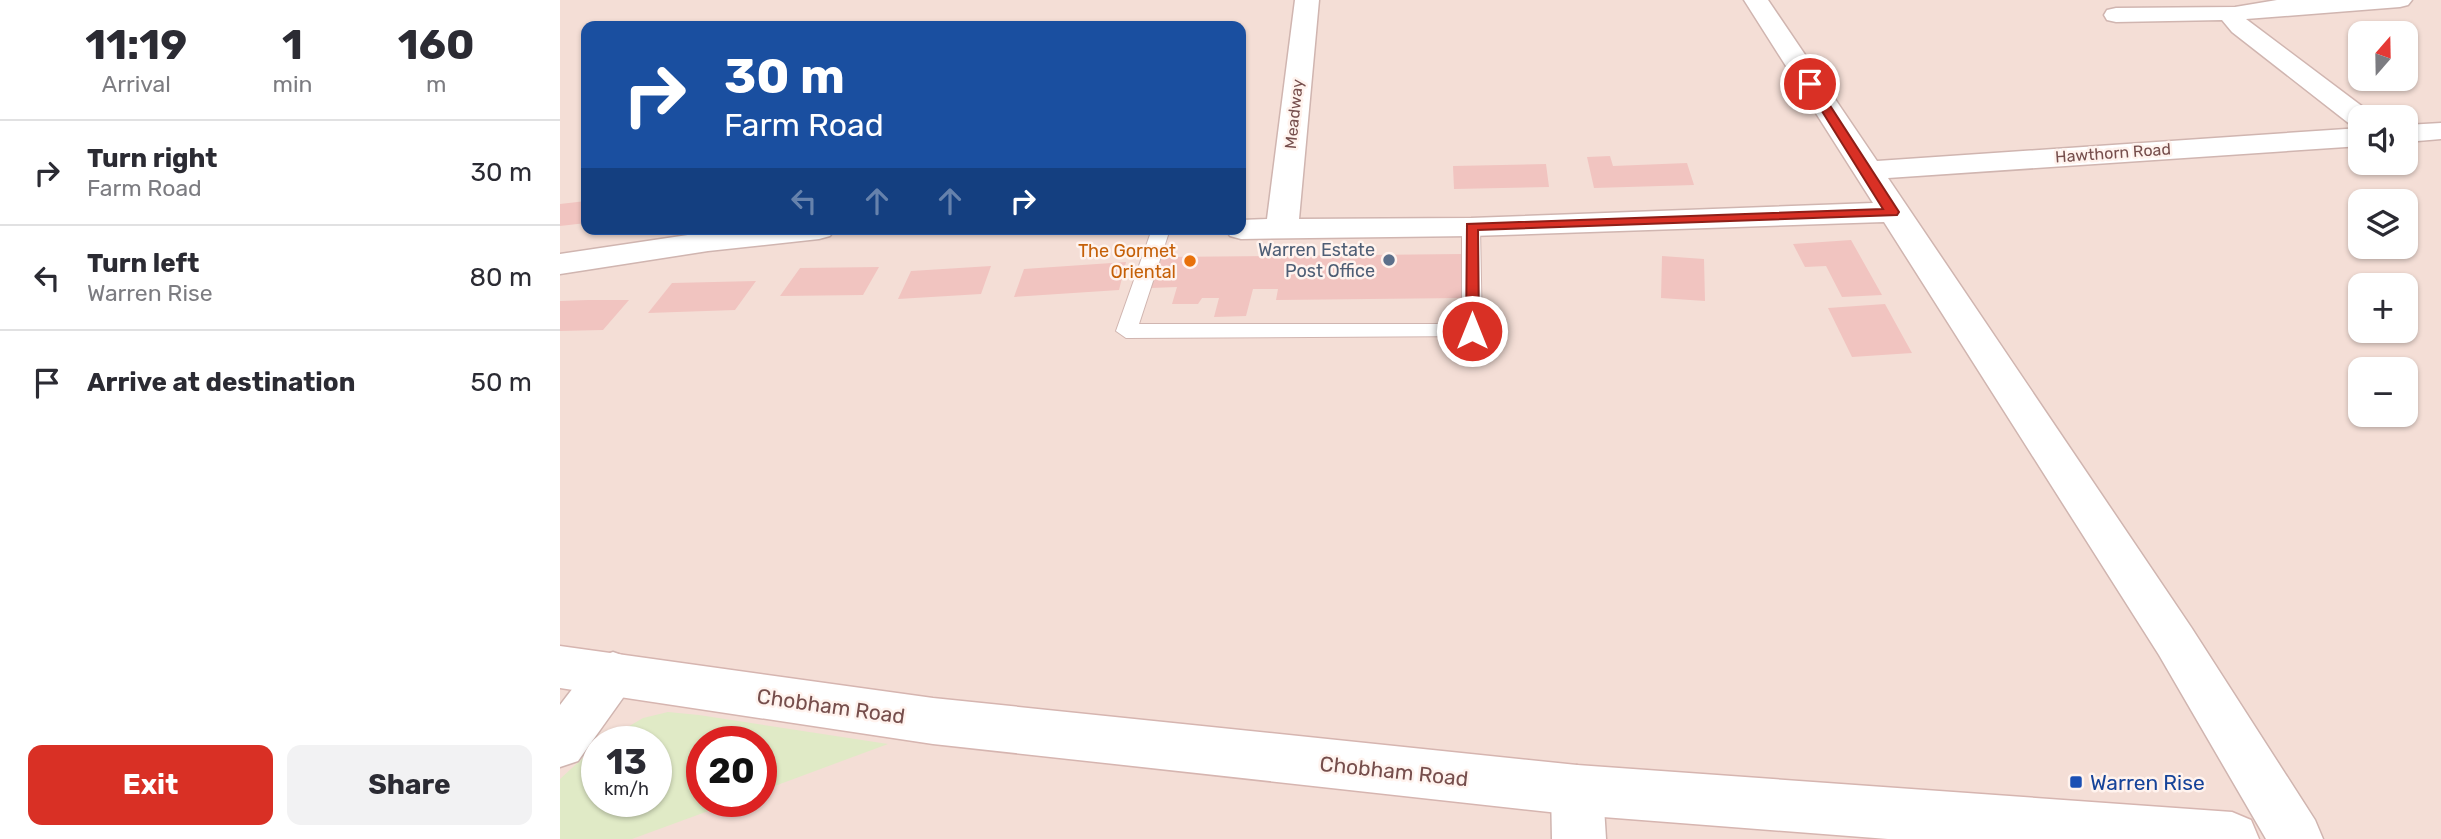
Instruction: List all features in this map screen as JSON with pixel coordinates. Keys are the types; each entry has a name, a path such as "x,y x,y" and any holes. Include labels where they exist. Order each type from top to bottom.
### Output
{"street":[{"name":"Meadway","path":"1282,229 1307,0"},
{"path":"1756,0 1892,212 2175,641 2296,839"},
{"path":"2116,15 2209,12 2235,14 2262,8 2400,0"},
{"path":"2235,14 2234,21 2241,27 2348,108"},
{"path":"2418,133 2441,131"},
{"name":"Hawthorn Road","path":"1866,171 2348,138"},
{"path":"1246,229 1471,227 1892,212"},
{"path":"560,264 760,235"},
{"name":"Chobham Road","path":"560,667 1578,815 2232,839"},
{"path":"560,744 613,673"}],"lane":[{"path":"1159,235 1126,331 1472,331 1471,227"}],"shaded area":[{"path":"560,0 2441,0 2441,839 560,839"}],"green space":[{"path":"668,712 771,726 686,726 686,817 692,817 632,839 560,839 560,779 581,760 581,817 672,817 672,726 629,726 643,718"},
{"path":"777,727 888,744 777,785"}],"building":[{"path":"1610,156 1613,166 1687,163 1694,185 1594,188 1587,157"},
{"path":"1546,164 1549,187 1454,189 1453,166"},
{"path":"581,202 581,224 560,226 560,204"},
{"path":"1851,240 1882,295 1842,297 1826,266 1805,267 1793,244"},
{"path":"1462,254 1462,298 1276,300 1278,289 1253,289 1246,316 1214,317 1219,298 1202,298 1198,304 1172,304 1177,287 1151,288 1162,257"},
{"path":"1662,256 1704,259 1705,301 1661,298"},
{"path":"1126,262 1119,290 1014,297 1024,269"},
{"path":"991,266 981,294 898,299 911,271"},
{"path":"879,267 863,295 780,296 800,268"},
{"path":"756,281 735,310 648,313 672,283"},
{"path":"629,300 603,330 560,331 560,301"},
{"path":"1885,304 1912,353 1852,357 1828,308"}],"place":[{"name":"Warren Estate Post Office","path":"1389,260"},
{"name":"The Gormet Oriental","path":"1190,261"},
{"name":"Warren Rise","path":"2076,782"}],"route":[{"path":"1472,331 1471,227 1892,212 1810,84"}]}
